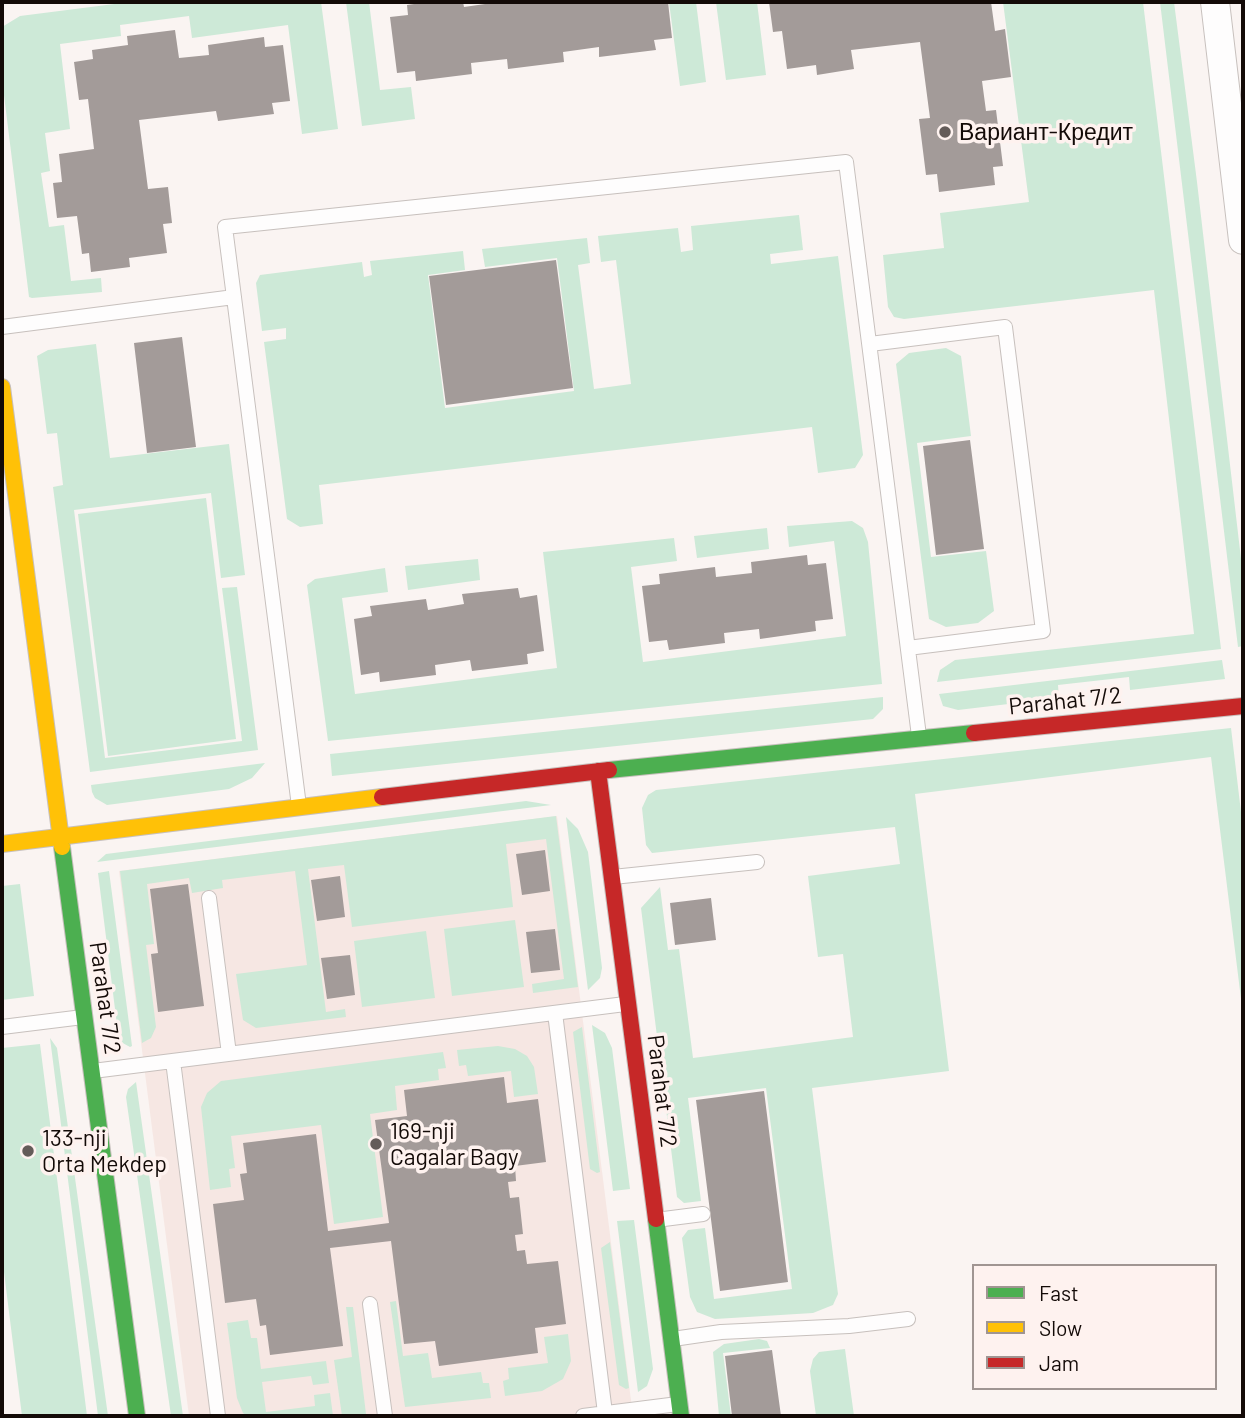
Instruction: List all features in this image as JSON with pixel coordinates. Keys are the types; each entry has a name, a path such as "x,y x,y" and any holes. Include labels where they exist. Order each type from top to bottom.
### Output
{"street":[{"path":"1214,2 1243,240"},
{"name":"Parahat 7/2","path":"2,387 137,1416"},
{"name":"Parahat 7/2","path":"2,844 598,771 1243,706"},
{"name":"Parahat 7/2","path":"598,771 681,1410"}],"lane":[{"path":"299,808 225,227 846,162 919,738"},
{"path":"2,327 234,297"},
{"path":"870,344 1005,327 1035,562 1043,631 908,649"},
{"path":"612,878 757,862"},
{"path":"209,898 229,1054"},
{"path":"92,1071 628,1003"},
{"path":"555,1013 606,1413"},
{"path":"2,1027 85,1017"},
{"path":"173,1061 218,1416"},
{"path":"656,1220 703,1214"},
{"path":"370,1304 385,1416"},
{"path":"672,1339 721,1332 849,1326 908,1319"},
{"path":"583,1416 681,1410"}],"shaded area":[{"name":"169-nji Cagalar Bagy","path":"557,816 633,1416 189,1416 119,871"}],"green space":[{"path":"130,2 321,2 338,129 302,134 288,25 192,38 189,16 120,25 121,36 60,44 70,129 45,133 50,171 41,173 49,227 64,225 71,281 101,278 102,292 29,297 2,79 2,27 20,16"},
{"path":"346,2 369,2 380,90 411,87 415,119 362,126"},
{"path":"669,2 696,2 706,82 680,86"},
{"path":"716,2 757,2 766,75 726,80"},
{"path":"1003,2 1143,2 1221,649 937,682 940,670 955,660 1194,634 1154,290 904,319 894,317 888,307 883,255 944,248 940,213 1029,202"},
{"path":"1160,2 1174,2 1197,182 1243,576 1243,646 1238,647"},
{"path":"799,215 803,250 770,254 771,264 838,256 863,455 855,468 818,473 812,427 319,485 323,524 300,527 287,519 264,342 286,339 286,328 262,331 256,283 260,275 362,262 364,277 372,275 370,261 463,251 465,270 428,275 445,408 574,391 557,258 485,267 482,249 587,238 590,263 578,265 594,389 631,384 616,260 601,262 598,236 678,228 681,252 693,250 691,226"},
{"path":"96,344 110,458 229,444 245,575 221,578 211,493 74,510 105,758 242,741 222,588 237,587 258,750 90,772 53,487 63,485 57,433 47,434 37,356 48,350"},
{"path":"946,348 961,356 971,436 917,443 931,557 986,551 994,611 978,623 946,627 929,619 896,364 909,353"},
{"path":"206,498 236,739 108,756 78,514"},
{"path":"852,521 863,528 868,542 882,684 328,741 307,585 315,579 385,568 388,592 342,598 355,694 557,668 543,552 674,538 677,561 631,567 643,662 846,636 834,541 789,547 787,526"},
{"path":"767,528 769,549 697,558 694,536"},
{"path":"478,559 480,580 408,590 405,566"},
{"path":"1222,660 1225,679 1130,690 1129,677 1058,685 1059,698 958,710 943,706 939,694"},
{"path":"883,697 883,709 873,719 332,776 330,754"},
{"path":"1231,728 1243,829 1243,1015 1211,757 915,794 949,1071 812,1088 838,1294 833,1305 813,1313 715,1319 697,1312 690,1297 682,1238 688,1230 705,1228 714,1299 792,1289 766,1088 688,1098 701,1201 684,1203 677,1197 641,908 660,887 668,950 679,949 693,1058 853,1037 843,954 818,957 808,876 900,864 895,827 652,853 646,845 642,808 648,795 656,790"},
{"path":"265,763 252,778 229,789 107,805 95,798 92,792 91,785"},
{"path":"526,801 551,805 97,862 106,854"},
{"path":"556,816 578,987 533,993 532,984 564,979 546,839 506,844 513,907 352,927 344,865 308,869 326,1012 345,1009 346,1017 256,1028 243,1020 236,974 307,965 295,871 222,880 223,888 192,893 189,878 147,884 154,944 146,945 156,1027 151,1038 142,1043 120,871"},
{"path":"566,817 578,829 588,852 602,968 600,978 588,990"},
{"path":"109,871 132,1046 130,1047 119,1041 98,873"},
{"path":"20,884 34,996 2,1000 2,886"},
{"path":"515,920 524,987 452,996 444,929"},
{"path":"426,931 435,998 362,1007 354,941"},
{"path":"592,1025 605,1033 612,1048 630,1189 613,1191"},
{"path":"582,1027 600,1172 597,1173 590,1169 573,1032"},
{"path":"50,1038 57,1048 108,1416 98,1416"},
{"name":"133-nji Orta Mekdep","path":"40,1044 87,1416 22,1416 2,1256 2,1048"},
{"path":"498,1046 515,1049 527,1056 534,1067 538,1094 514,1097 511,1071 468,1076 466,1065 459,1066 457,1050"},
{"path":"443,1052 446,1068 438,1069 439,1080 395,1086 397,1110 370,1114 383,1217 334,1224 321,1125 231,1136 235,1168 229,1169 231,1187 210,1190 201,1107 207,1093 221,1081"},
{"path":"136,1082 183,1416 171,1416 126,1097 128,1089"},
{"path":"634,1220 653,1369 647,1386 638,1392 617,1221"},
{"path":"610,1242 629,1388 626,1389 619,1385 601,1248"},
{"path":"396,1301 403,1356 428,1353 432,1378 481,1372 483,1383 489,1383 491,1398 405,1407 390,1302"},
{"path":"346,1307 353,1307 366,1414 342,1416 334,1360 352,1357"},
{"path":"248,1320 251,1338 257,1338 261,1369 326,1361 329,1383 313,1385 311,1376 262,1382 266,1412 315,1406 314,1395 330,1393 333,1416 247,1416 243,1413 237,1398 227,1323"},
{"path":"568,1334 571,1361 563,1379 542,1391 505,1396 503,1381 509,1379 508,1368 548,1363 544,1337"},
{"path":"759,1339 767,1341 770,1348 723,1353 731,1416 719,1416 713,1352 724,1344"},
{"path":"845,1349 854,1416 816,1416 810,1371 813,1359 819,1352"}],"building":[{"path":"463,2 464,7 499,2 668,2 672,38 654,40 656,50 599,57 599,47 563,52 564,62 508,69 507,59 471,63 472,74 416,81 415,71 397,73 390,17 408,15 407,5"},
{"path":"769,2 991,2 995,31 1005,29 1011,77 982,81 986,111 996,110 1003,166 993,167 995,185 939,192 937,174 926,175 919,119 930,118 920,42 851,50 854,69 817,75 816,65 787,69 782,31 773,32"},
{"path":"175,30 179,58 209,55 208,45 264,37 265,47 283,45 290,101 272,103 274,114 218,121 216,111 139,120 148,189 168,187 172,223 163,224 167,253 129,258 130,267 91,272 89,253 82,254 77,216 57,218 53,183 62,182 59,154 94,149 88,99 79,100 74,62 93,59 92,50 128,45 127,36"},
{"path":"556,260 573,388 446,405 429,276"},
{"path":"182,337 196,447 147,453 134,343"},
{"path":"970,440 984,549 936,555 923,446"},
{"path":"807,555 808,565 826,563 833,619 815,621 816,631 760,639 759,629 724,633 725,643 669,650 667,640 649,642 642,586 660,584 659,574 715,567 716,577 752,573 751,562"},
{"path":"518,588 520,598 537,595 544,651 527,654 528,664 472,671 470,660 435,665 436,675 380,682 379,672 361,675 354,619 372,616 370,606 426,599 428,610 464,604 462,594"},
{"path":"545,850 550,891 522,895 516,854"},
{"path":"340,876 345,917 317,921 311,880"},
{"path":"188,884 204,1006 158,1012 151,954 158,953 150,889"},
{"path":"711,898 716,940 675,945 670,903"},
{"path":"555,929 560,970 531,973 526,932"},
{"path":"350,955 355,995 327,999 321,958"},
{"path":"504,1077 507,1103 538,1099 546,1162 515,1166 516,1181 508,1182 510,1198 519,1197 523,1234 515,1235 517,1251 525,1250 527,1264 558,1261 566,1324 535,1328 538,1353 439,1366 435,1341 404,1344 391,1241 330,1248 343,1346 270,1355 266,1325 260,1326 256,1299 225,1303 213,1204 244,1200 240,1174 247,1173 243,1143 316,1134 328,1231 389,1223 375,1120 407,1116 404,1090"},
{"path":"764,1091 788,1282 720,1291 696,1100"},
{"path":"772,1350 781,1416 732,1416 725,1356"}],"traffic: fast":[{"path":"609,770 974,733"},
{"path":"62,847 137,1416"},
{"path":"656,1219 681,1416"}],"traffic: slow":[{"path":"2,387 62,847"},
{"path":"2,844 382,797"}],"traffic: jam":[{"path":"974,733 1243,706"},
{"path":"382,797 609,770"},
{"path":"598,771 656,1219"}],"place":[{"name":"Вариант-Кредит","path":"945,132"},
{"name":"169-nji Cagalar Bagy","path":"376,1144"},
{"name":"133-nji Orta Mekdep","path":"28,1151"}]}
